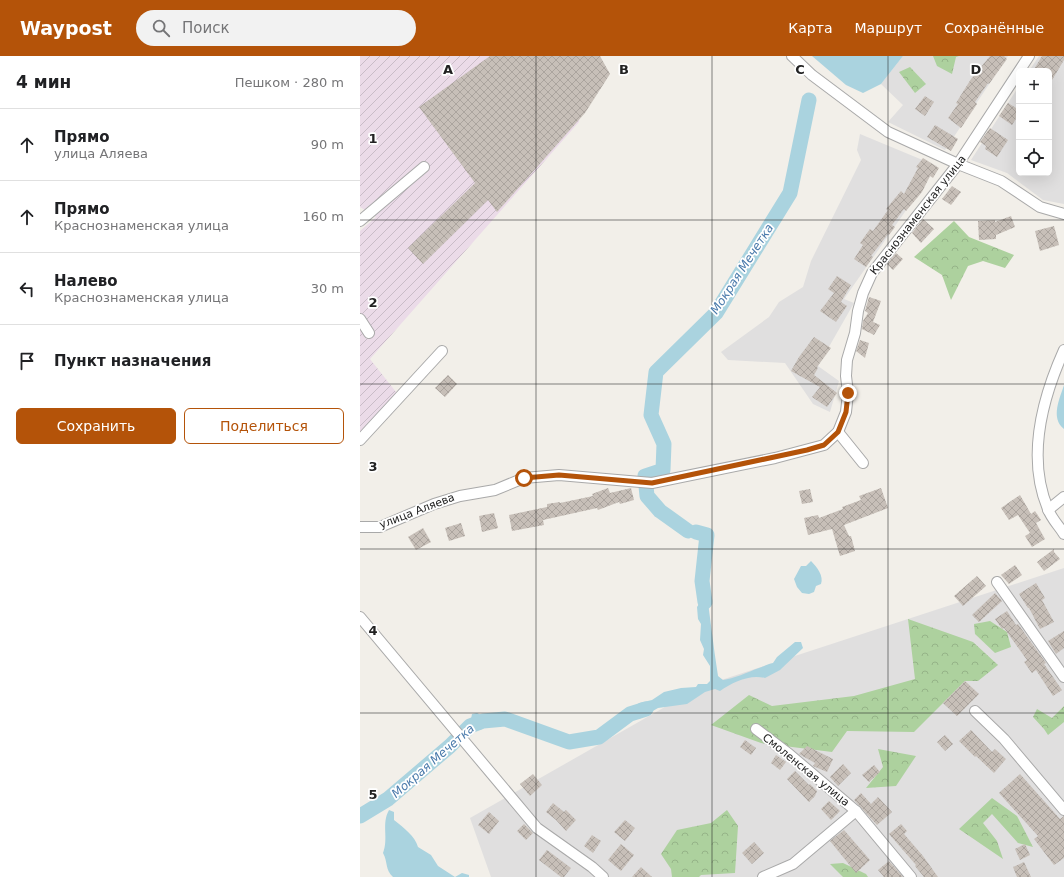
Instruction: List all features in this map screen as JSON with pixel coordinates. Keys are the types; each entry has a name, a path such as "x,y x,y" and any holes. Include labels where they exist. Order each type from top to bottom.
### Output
{"street":[{"path":"792,56 812,76 888,132 958,164 1001,181 1040,207 1064,214"},
{"name":"Краснознаменская улица","path":"652,483 807,450 824,445 838,432 846,412 848,393 846,376 847,360 855,333 858,311 872,273 958,164 1029,56"},
{"path":"360,221 424,167"},
{"path":"360,319 369,333"},
{"path":"1064,350 1048,388 1041,419 1037,465 1040,485 1048,510 1064,534"},
{"path":"360,440 442,351"},
{"path":"838,432 863,463"},
{"name":"улица Аляева","path":"360,527 380,527 434,504 460,496 495,490 524,478 559,475 652,483"},
{"path":"1048,510 1064,497"},
{"path":"997,582 1064,677"},
{"path":"360,617 537,828 592,867 603,877"},
{"path":"975,711 1004,739 1064,810"},
{"name":"Смоленская улица","path":"756,729 789,754 856,812 912,877"},
{"name":"Смоленская улица","path":"763,877 793,864 856,812"}],"shaded area":[{"path":"360,56 584,56 579,122 370,359 400,397 360,441 360,231 376,217 360,207"},
{"path":"903,56 1008,56 945,150 888,122 903,105 881,84"},
{"path":"1039,56 1064,56 1064,204 1043,200 1007,173 971,160 1016,91 1016,176 1052,176 1052,68 1031,68"},
{"path":"860,134 937,166 844,299 854,303 818,366 839,381 830,412 813,404 785,363 728,360 721,352 769,317 779,302 803,287 811,261 861,160 857,150"},
{"path":"1064,568 1064,877 491,877 470,818 700,687"}],"green space":[{"path":"933,56 959,56 956,57 952,74 937,66"},
{"path":"910,67 926,84 915,93 899,72"},
{"path":"954,221 969,237 1014,255 1005,268 983,261 968,266 951,300 942,275 914,257"},
{"path":"908,619 973,642 998,665 978,681 965,681 914,732 847,731 832,752 761,743 711,725 749,695 772,706 854,696 915,679"},
{"path":"990,621 1007,632 1011,647 995,653 975,634 974,624"},
{"path":"1064,706 1064,722 1048,735 1033,717 1037,709 1052,718"},
{"path":"878,749 916,756 896,786 866,788 883,767"},
{"path":"992,798 1017,816 1033,847 1018,843 992,814 983,823 997,841 1003,859 959,829"},
{"path":"727,810 738,826 735,873 701,875 699,877 672,877 671,869 661,854 677,830 711,823"},
{"path":"843,863 866,874 868,877 843,877 830,864"}],"water":[{"path":"812,56 903,56 881,84 863,93 846,85"},
{"path":"1064,385 1064,429 1058,419 1057,408"},
{"path":"811,561 818,569 822,581 821,584 816,586 814,592 809,594 802,593 797,587 794,579 801,566 806,566"},
{"path":"700,582 705,582 718,676 723,680 736,677 773,663 777,657 795,642 801,642 803,648 780,670 765,678 748,678 730,685 720,691 715,689 705,692 687,704 658,708 639,719 629,717 626,714 628,709 634,708 639,703 652,700 664,692 681,688 696,687 698,684 707,684 710,681 710,666 703,655 704,649 700,640 701,624 698,619 697,607 699,604"},
{"path":"477,713 489,719 488,725 483,726 481,730 476,729 471,734 463,725 471,719 472,714"},
{"path":"389,810 394,812 394,820 412,836 418,847 431,855 438,866 455,877 393,877 390,874 383,853 385,847 385,826"},
{"path":"462,873 469,875 469,877 455,877"}],"building":[{"path":"490,56 600,56 610,74 585,113 497,212 488,200 423,264 408,248 475,183 419,107"},
{"path":"990,56 1004,56 1007,59 975,102 977,104 961,128 948,118 958,104 956,103 971,79"},
{"path":"1042,56 1064,56 1064,60 1052,80 1052,68 1035,68"},
{"path":"925,96 934,102 925,116 915,109"},
{"path":"1008,103 1016,108 1016,119 1012,125 999,116"},
{"path":"935,125 958,139 951,151 927,137"},
{"path":"990,128 1008,140 997,157 985,149 986,146 980,142"},
{"path":"923,158 939,168 933,178 930,176 922,192 906,211 904,209 892,225 895,227 871,256 873,257 866,267 854,259 863,245 860,243 870,229 873,231 888,210 886,209 901,191 904,194 918,168 916,167"},
{"path":"952,186 961,192 951,205 942,199"},
{"path":"1011,216 1015,227 996,235 996,239 979,240 978,221 995,220 995,222"},
{"path":"923,219 934,229 921,243 912,233"},
{"path":"1054,226 1059,245 1040,251 1035,231"},
{"path":"896,253 903,259 893,270 887,264"},
{"path":"837,276 851,285 841,302 847,306 836,322 820,311 834,293 828,289"},
{"path":"869,297 881,301 873,322 880,325 874,335 862,329 863,321 868,313 865,311"},
{"path":"814,337 831,348 817,367 818,368 814,375 837,393 827,407 812,397 820,387 791,371 799,357"},
{"path":"860,340 869,343 865,358 856,351"},
{"path":"448,375 457,384 445,397 435,388"},
{"path":"608,488 610,493 631,488 634,500 620,504 619,502 598,510 597,508 543,520 544,525 512,531 509,515 547,507 547,504 560,503 593,496 592,494"},
{"path":"881,488 888,508 844,525 849,536 851,536 855,551 840,556 832,529 808,535 804,518 818,515 819,518 843,509 842,507 861,500 859,496"},
{"path":"810,489 813,502 802,504 799,491"},
{"path":"1020,495 1031,514 1035,511 1041,520 1036,523 1045,539 1032,547 1025,536 1030,533 1018,515 1009,520 1001,508"},
{"path":"494,513 498,528 482,532 479,516"},
{"path":"461,523 465,536 449,541 445,528"},
{"path":"423,528 431,542 416,550 408,537"},
{"path":"1054,549 1054,552 1060,559 1044,571 1037,562"},
{"path":"1015,565 1022,575 1009,584 1001,575"},
{"path":"977,576 986,586 963,606 954,596"},
{"path":"1036,583 1045,598 1042,600 1054,622 1040,629 1029,608 1019,594"},
{"path":"995,593 1002,601 979,622 972,615"},
{"path":"1007,611 1016,625 1018,624 1046,663 1044,664 1062,690 1053,696 1036,670 1032,673 1024,662 1027,660 1004,628 1002,629 995,619"},
{"path":"1064,631 1064,648 1056,654 1048,641"},
{"path":"965,681 979,694 957,716 943,703"},
{"path":"971,730 992,752 995,749 1006,759 994,773 959,741"},
{"path":"945,735 953,744 945,751 937,742"},
{"path":"745,740 756,748 751,755 740,747"},
{"path":"807,746 833,759 827,772 813,766 815,763 799,754"},
{"path":"776,755 786,762 780,770 771,763"},
{"path":"843,764 851,773 838,786 830,777"},
{"path":"874,765 880,772 869,782 862,775"},
{"path":"795,771 817,791 815,796 809,802 787,779"},
{"path":"533,774 542,785 530,796 520,784"},
{"path":"1020,774 1060,819 1064,816 1064,858 1054,865 1034,839 1038,836 999,793"},
{"path":"861,793 871,804 878,797 892,812 877,825 854,800"},
{"path":"829,801 840,811 831,820 821,809"},
{"path":"553,803 564,812 566,810 576,820 566,831 546,812"},
{"path":"489,812 499,821 489,834 478,825"},
{"path":"625,820 635,828 625,841 614,832"},
{"path":"524,824 533,833 526,840 517,831"},
{"path":"901,824 907,831 904,834 923,856 938,877 924,877 915,866 916,865 889,834"},
{"path":"844,830 870,860 856,873 830,841"},
{"path":"592,835 601,841 593,853 584,846"},
{"path":"754,842 764,853 752,864 742,853"},
{"path":"621,844 634,855 621,871 608,860"},
{"path":"1025,844 1030,855 1020,860 1015,849"},
{"path":"547,850 571,868 564,877 561,877 539,860"},
{"path":"889,861 903,877 884,877 878,870"},
{"path":"1024,862 1031,877 1017,877 1013,867"},
{"path":"641,867 652,877 632,877"}],"waterway":[{"name":"Мокрая Мечетка","path":"688,531 660,511 647,496 645,476 663,470 664,444 651,415 656,372 716,313 790,193 809,100"},
{"name":"Мокрая Мечетка","path":"696,532 707,535 702,581 705,602"},
{"name":"Мокрая Мечетка","path":"360,816 388,799 450,746 470,726 483,721 505,719 569,742 599,737 630,714 646,709"}],"route":[{"path":"524,478 559,475 652,483 807,450 824,445 838,432 846,412 848,393"}]}
